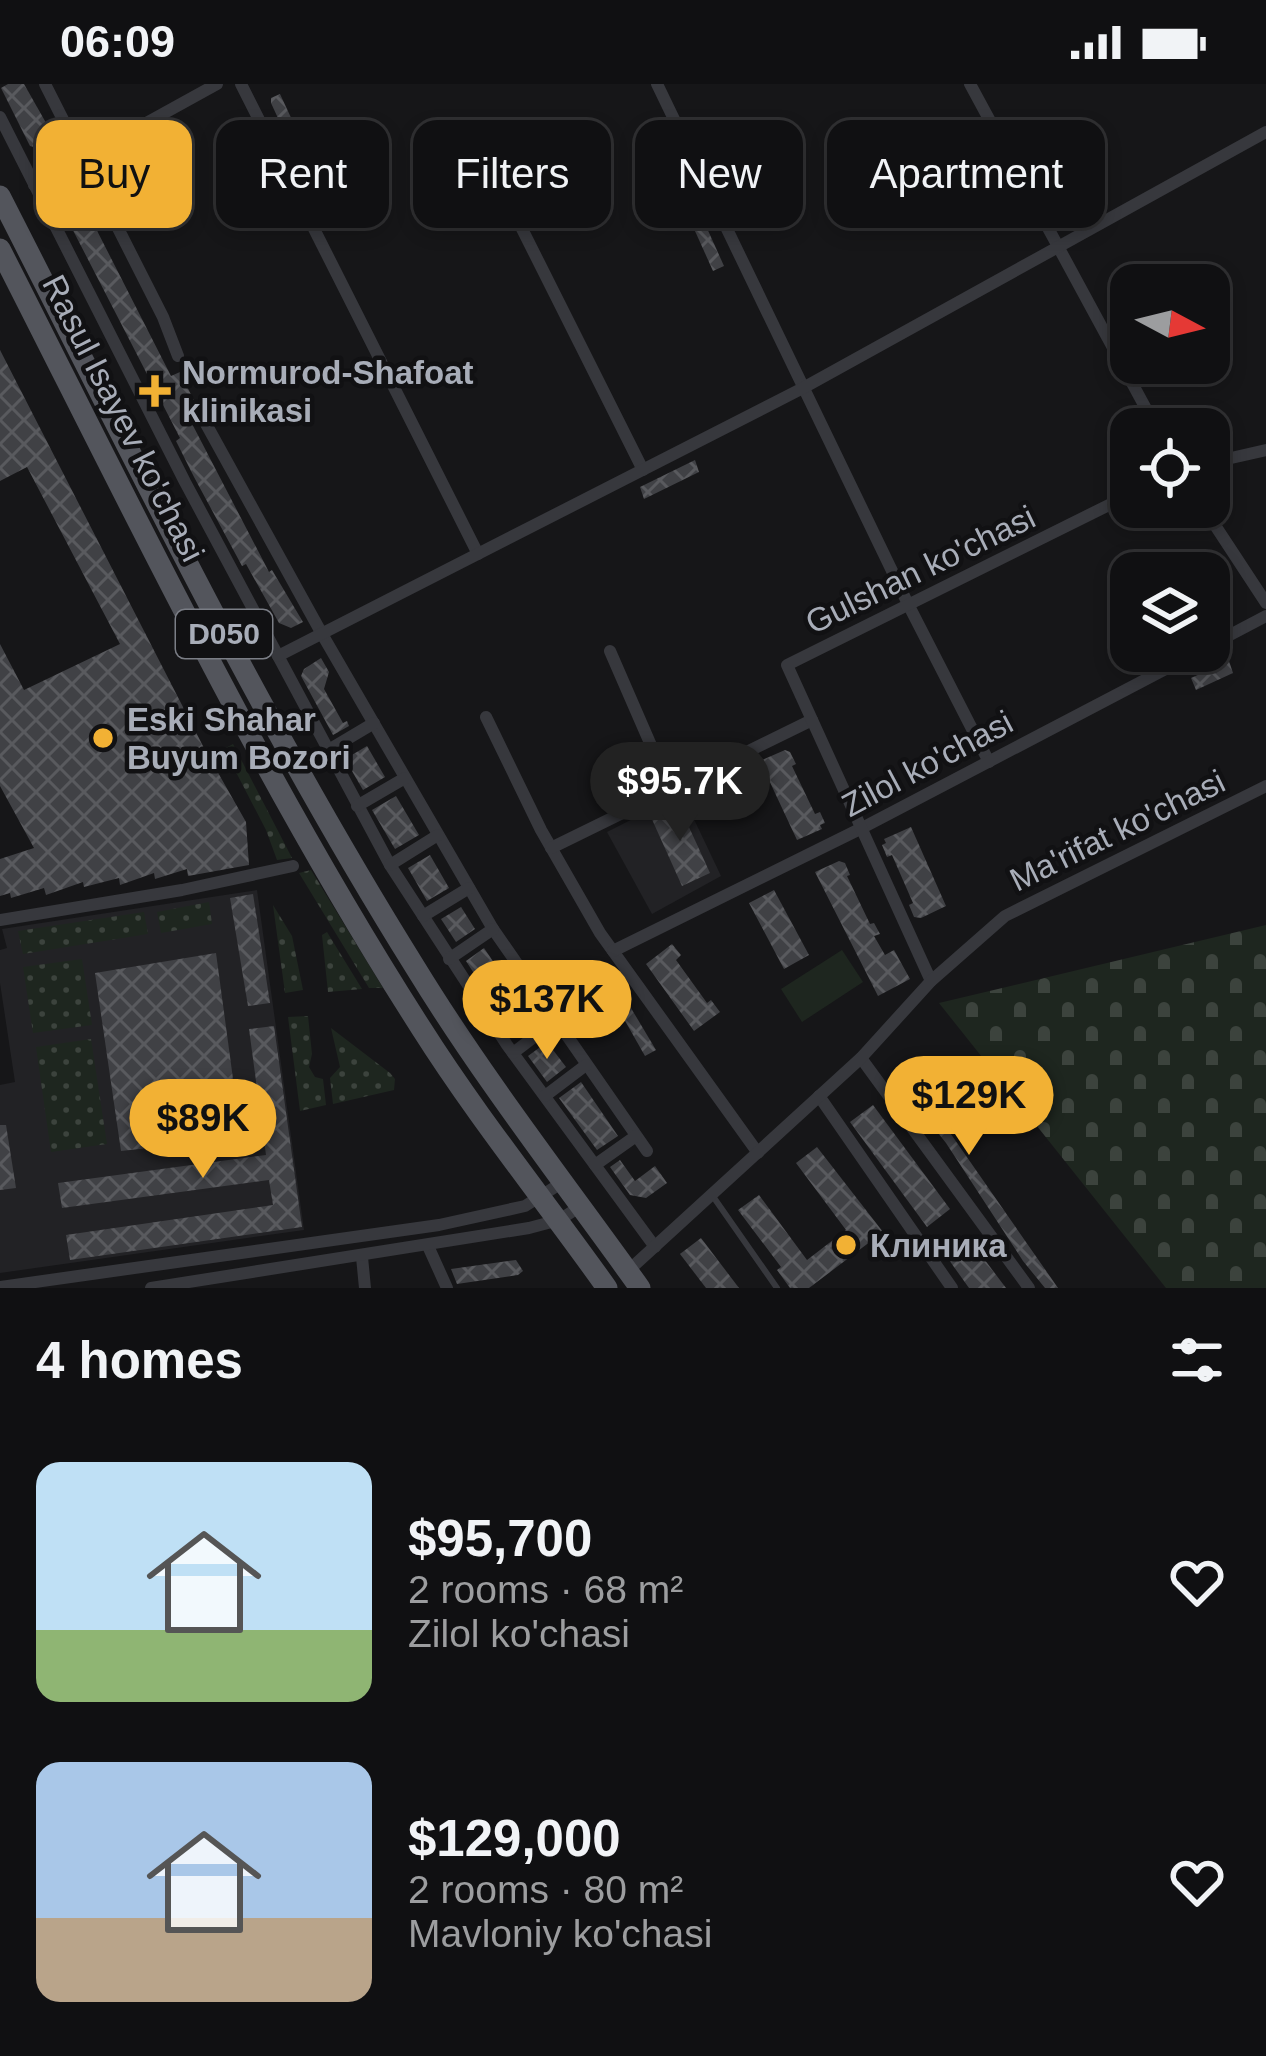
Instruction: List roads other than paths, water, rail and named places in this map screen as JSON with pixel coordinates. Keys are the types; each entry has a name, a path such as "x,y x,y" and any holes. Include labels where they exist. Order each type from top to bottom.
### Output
{"main road":[{"name":"Rasul Isayev ko'chasi","path":"0,196 250,683 336,834 444,1012 634,1280"},
{"name":"Rasul Isayev ko'chasi","path":"0,249 317,856 424,1033 608,1288"}],"street":[{"path":"45,84 63,120"},
{"path":"151,120 217,84"},
{"path":"241,84 478,554"},
{"path":"657,84 989,762"},
{"path":"970,84 1146,408"},
{"path":"0,117 390,865 513,1053 655,1247"},
{"path":"278,656 803,388 1266,132"},
{"path":"118,228 178,356"},
{"path":"522,228 643,470"},
{"path":"205,422 493,928 647,1151"},
{"path":"1230,459 1266,450"},
{"name":"Gulshan ko'chasi","path":"932,981 787,665 1110,504"},
{"path":"1217,528 1266,603"},
{"path":"1230,635 1266,616"},
{"path":"610,651 670,789"},
{"name":"Zilol ko'chasi","path":"613,951 1160,672"},
{"path":"486,717 551,848 613,951 758,1153"},
{"path":"551,848 812,720"},
{"path":"327,751 374,723"},
{"path":"357,806 405,778"},
{"name":"Ma'rifat ko'chasi","path":"634,1280 655,1247 861,1058 932,981 1005,916 1266,786"},
{"path":"390,865 438,835"},
{"path":"0,920 293,866"},
{"path":"423,916 469,888"},
{"path":"449,958 493,928"},
{"path":"482,1008 525,977"},
{"path":"513,1053 555,1021"},
{"path":"861,1058 1028,1288"},
{"path":"544,1096 586,1065"},
{"path":"819,1096 952,1288"},
{"path":"595,1165 636,1136"},
{"path":"0,1287 420,1228 525,1206 564,1181"},
{"path":"152,1288 210,1284 427,1246 559,1220 581,1206"},
{"path":"420,1228 418,1241 427,1246 448,1288"},
{"path":"362,1257 365,1288"}],"lane":[{"path":"712,1195 777,1288"}],"place":[{"name":"Normurod-Shafoat klinikasi","path":"155,391"},
{"name":"Eski Shahar Buyum Bozori","path":"103,738"},
{"name":"Клиника","path":"846,1245"}]}
